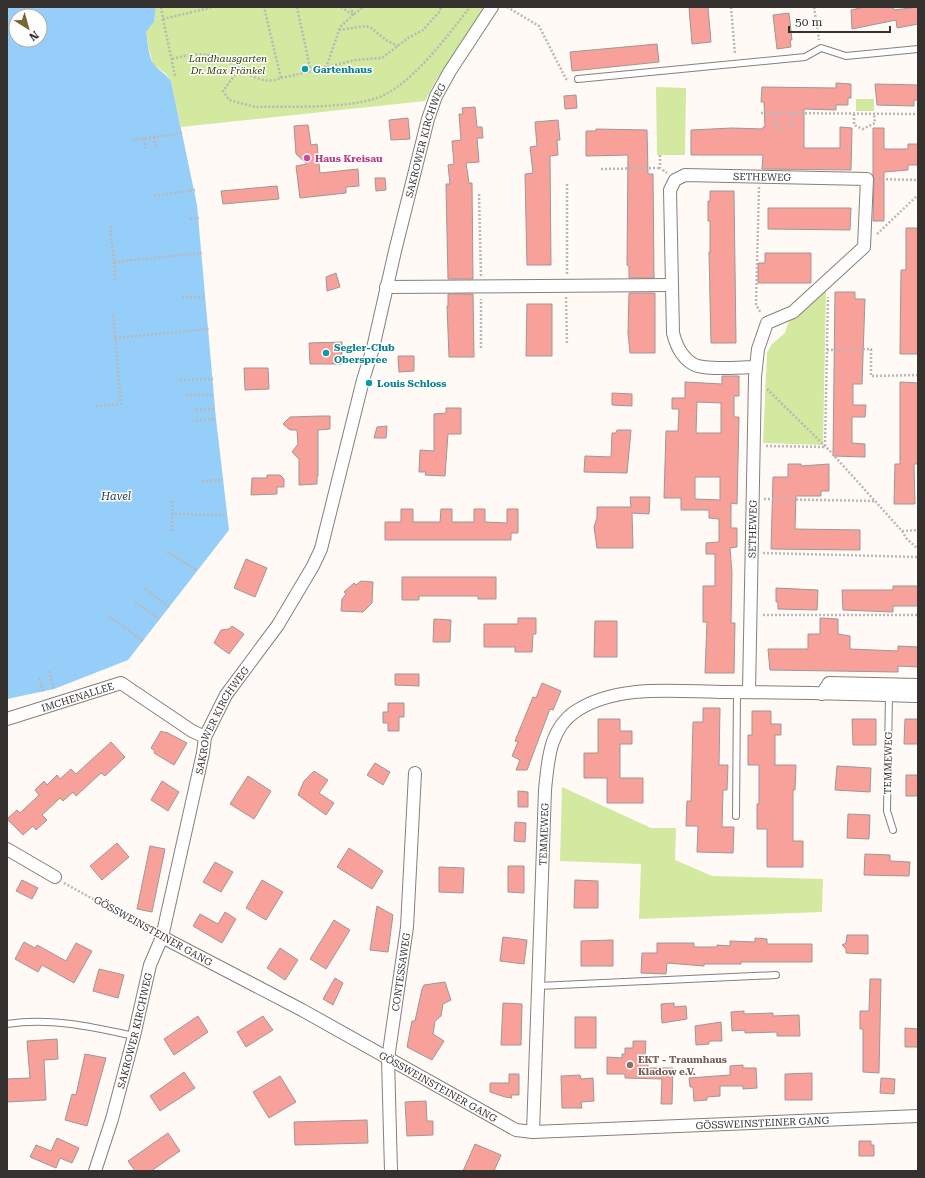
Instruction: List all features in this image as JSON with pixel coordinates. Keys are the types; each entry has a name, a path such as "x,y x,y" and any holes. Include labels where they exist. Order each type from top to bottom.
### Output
{"street":[{"name":"SAKROWER KIRCHWEG","path":"95,1171 112,1119 134,1036 150,965 162,937 205,737 226,695 278,625 318,556 363,380 373,348 386,287 434,103 450,72 492,7"},
{"name":"SETHEWEG","path":"675,180 685,175 867,179"},
{"path":"768,323 793,312 864,247 867,179"},
{"path":"675,180 670,190 671,286 673,333 676,346 693,364 705,367 756,372"},
{"path":"386,287 671,286"},
{"name":"SETHEWEG","path":"743,691 751,615 756,372 758,349 768,323"},
{"name":"IMCHENALLEE","path":"7,719 121,683 192,731 205,737"},
{"name":"TEMMEWEG","path":"533,1132 545,790 547,762 551,743 555,734 575,712 592,702 630,693 743,691 822,694 889,690 918,685"},
{"name":"TEMMEWEG","path":"889,690 918,696"},
{"name":"CONTESSAWEG","path":"391,1171 388,1059 407,927 415,773"},
{"path":"7,849 55,877"},
{"name":"GÖSSWEINSTEINER GANG","path":"162,937 302,1010 516,1130 533,1132 918,1116"}],"lane":[{"path":"578,79 805,57 821,48 846,56 918,49"},
{"name":"TEMMEWEG","path":"889,690 887,811 893,830"},
{"path":"736,816 743,691"},
{"path":"538,986 776,975"},
{"path":"7,1024 24,1021 83,1025 134,1036"}],"path":[{"path":"161,7 175,76"},
{"path":"163,19 213,7"},
{"path":"264,7 281,78"},
{"path":"297,7 310,68 320,69"},
{"path":"341,7 353,14"},
{"path":"351,7 353,14"},
{"path":"326,68 339,30 353,14 363,7"},
{"path":"172,59 194,54 205,54 228,60 256,78 272,80 355,60 382,58 423,30 440,11 441,7"},
{"path":"240,68 222,91 229,100 255,107 333,104 375,98 401,84 446,38 470,7"},
{"path":"507,7 539,26 566,79 578,79"},
{"path":"731,7 736,64"},
{"path":"814,7 821,48"},
{"path":"339,30 366,26 371,28 386,40 398,46"},
{"path":"761,114 918,114"},
{"path":"774,114 776,127 783,130 791,126 794,114"},
{"path":"854,114 854,126 863,129 874,123 874,114"},
{"path":"133,140 182,133"},
{"path":"154,137 156,149"},
{"path":"144,138 146,150"},
{"path":"660,155 660,168"},
{"path":"601,169 660,168 675,180"},
{"path":"759,177 756,305 768,323"},
{"path":"867,179 918,180"},
{"path":"566,345 567,184"},
{"path":"154,196 195,190"},
{"path":"479,194 481,348"},
{"path":"864,247 918,195"},
{"path":"190,219 199,218"},
{"path":"110,226 115,282"},
{"path":"114,262 202,253"},
{"path":"825,447 828,280"},
{"path":"182,297 206,297"},
{"path":"96,406 121,404 113,313"},
{"path":"115,338 209,329"},
{"path":"827,350 871,348 871,376 918,375"},
{"path":"756,372 875,501 902,531 906,538 918,548"},
{"path":"180,380 213,378"},
{"path":"186,395 214,395"},
{"path":"196,410 215,409"},
{"path":"196,421 216,419"},
{"path":"754,446 825,447"},
{"path":"202,481 223,480"},
{"path":"753,498 875,501"},
{"path":"172,501 172,531"},
{"path":"172,514 227,515"},
{"path":"902,531 918,530"},
{"path":"167,552 197,570"},
{"path":"752,554 799,553 918,557"},
{"path":"145,589 169,606"},
{"path":"135,602 159,619"},
{"path":"751,615 918,615"},
{"path":"109,616 143,641"},
{"path":"49,671 54,689"},
{"path":"38,678 43,692"},
{"name":"GÖSSWEINSTEINER GANG","path":"55,877 162,937"}],"green space":[{"name":"Landhausgarten Dr. Max Fränkel","path":"156,7 484,7 435,82 425,101 181,127 171,81 166,74 153,64 149,49 146,32 154,22"},
{"path":"656,87 686,88 685,155 657,155"},
{"path":"856,99 874,99 874,111 856,111"},
{"path":"826,289 823,445 763,443 767,353 771,345 785,333 788,323"},
{"path":"562,787 651,828 676,828 675,860 712,876 823,879 822,912 639,919 641,864 560,861"}],"water":[{"name":"Havel","path":"7,7 156,7 154,22 146,32 151,60 171,81 197,205 216,419 229,530 128,660 54,689 7,699"}],"building":[{"path":"689,7 708,7 711,42 692,44"},
{"path":"865,7 893,7 894,10 918,7 918,24 897,28 896,20 852,29 851,10"},
{"path":"789,13 792,40 790,40 791,47 777,49 773,15"},
{"path":"657,44 659,62 572,71 570,52"},
{"path":"836,83 851,84 851,98 848,98 848,105 836,105 836,110 804,109 804,148 840,148 840,127 852,128 851,170 762,169 763,155 691,155 691,130 732,128 763,129 763,127 765,127 764,102 761,102 762,87 836,88"},
{"path":"875,84 918,85 918,100 914,100 914,106 877,105"},
{"path":"576,95 577,108 565,109 564,96"},
{"path":"475,107 477,127 482,127 483,138 477,138 479,162 466,163 469,183 472,183 473,279 448,279 446,184 450,184 448,165 454,164 452,141 461,140 459,114 463,114 462,108"},
{"path":"408,118 410,139 391,140 389,120"},
{"path":"558,120 560,140 557,140 558,155 550,156 551,265 527,265 525,174 533,173 530,147 537,146 535,122"},
{"name":"Haus Kreisau","path":"308,125 311,145 317,144 320,173 358,169 359,186 346,187 346,193 300,198 296,166 307,164 296,154 294,126"},
{"path":"873,128 884,128 884,149 908,149 908,144 918,144 918,165 908,165 908,170 884,172 884,221 873,221"},
{"path":"596,129 647,130 648,174 653,174 654,278 629,278 629,266 627,265 628,155 586,156 586,131 596,131"},
{"path":"375,178 385,178 386,190 376,191"},
{"path":"277,186 279,199 223,204 221,191"},
{"path":"710,191 734,191 736,343 711,343 709,252 710,221 708,221 708,201 710,201"},
{"path":"768,208 851,208 850,230 768,229"},
{"path":"906,228 918,228 918,354 900,354 901,270 906,270"},
{"path":"765,253 811,253 811,283 758,283 758,263 765,263"},
{"path":"336,273 340,287 327,291 326,277"},
{"path":"835,292 855,292 855,299 865,299 862,384 853,384 853,405 866,405 865,417 852,417 852,443 865,444 865,457 833,456"},
{"path":"629,293 655,293 655,353 630,353 628,333"},
{"path":"448,294 473,294 474,357 449,357"},
{"path":"527,304 552,304 552,356 526,356"},
{"name":"Segler-Club Oberspree","path":"342,342 342,364 310,364 309,343"},
{"path":"398,356 414,356 414,371 399,372"},
{"path":"244,368 268,368 269,389 245,390"},
{"path":"722,376 739,376 739,396 734,396 734,417 739,417 737,504 731,503 731,528 737,528 737,547 730,548 732,573 731,623 735,623 734,673 705,673 707,622 703,622 703,586 715,586 715,554 706,554 706,543 719,542 719,519 709,518 709,510 681,510 681,498 664,498 666,431 678,431 679,409 672,409 672,398 685,398 685,382 722,384","holes":["697,402 721,403 721,433 696,433","695,477 720,477 720,500 695,499"]},
{"path":"900,382 918,383 918,464 914,464 915,504 894,504 895,464 900,464"},
{"path":"612,393 632,394 632,406 612,405"},
{"path":"446,408 461,408 461,434 448,434 445,476 425,475 426,472 419,472 420,450 434,451 434,414 446,413"},
{"path":"330,416 330,429 318,430 317,484 299,485 299,459 292,452 298,444 297,430 290,430 283,424 290,417"},
{"path":"387,426 386,438 374,438 377,427"},
{"path":"617,430 631,430 627,473 584,472 585,456 611,457 612,433 616,433"},
{"path":"788,464 801,464 801,466 829,464 829,491 821,491 821,496 796,496 795,529 860,530 860,550 771,549 773,477 788,477"},
{"path":"267,475 280,475 284,479 284,487 277,487 277,494 251,495 252,478 267,478"},
{"path":"630,497 650,497 649,514 632,513 633,548 597,548 594,527 597,518 597,507 631,507"},
{"path":"401,509 413,509 413,522 440,522 441,509 452,509 452,522 474,522 474,509 485,509 485,522 507,523 507,509 518,509 518,533 511,533 511,540 385,540 385,522 401,522"},
{"path":"246,559 267,568 255,597 234,588"},
{"path":"402,577 496,577 496,599 478,599 478,596 419,596 419,600 402,600"},
{"path":"361,581 373,582 372,603 363,612 341,611 342,599 346,594 344,592 354,583 356,585"},
{"path":"893,586 918,586 918,606 893,606 893,612 843,610 842,590 893,590"},
{"path":"776,588 818,590 817,610 778,609 778,602 776,602"},
{"path":"518,618 536,618 536,634 533,634 532,652 515,652 515,647 484,647 484,624 518,624"},
{"path":"820,618 838,619 838,634 850,636 850,649 898,651 898,646 918,647 918,667 898,666 898,672 770,670 768,649 808,649 808,634 820,634"},
{"path":"434,619 451,620 450,642 433,642"},
{"path":"595,621 617,621 617,657 594,657"},
{"path":"232,626 244,634 229,654 214,643 221,630 229,629"},
{"path":"395,674 419,674 419,686 395,685"},
{"path":"542,683 561,691 553,710 550,709 527,770 516,770 520,760 512,756 518,742 515,741 533,697 536,698"},
{"path":"388,703 404,703 404,717 399,717 399,731 388,731 388,723 383,723 383,712 388,712"},
{"path":"703,708 720,708 719,765 728,765 727,790 723,790 722,827 734,827 733,853 697,852 698,826 686,826 687,801 691,801 693,722 703,722"},
{"path":"752,711 771,711 771,724 781,724 781,735 775,735 775,765 796,765 795,790 793,790 793,841 803,841 803,867 767,867 767,829 757,829 757,804 759,804 759,765 748,765 748,735 752,735"},
{"path":"598,719 620,719 620,731 632,731 632,744 620,744 620,778 643,778 643,803 607,803 607,778 584,778 584,753 598,753"},
{"path":"852,719 876,719 876,745 853,745"},
{"path":"905,719 918,719 918,744 904,744"},
{"path":"161,731 187,743 174,765 154,753 155,751 151,748"},
{"path":"111,742 125,757 105,776 101,773 76,796 73,792 63,801 60,798 42,815 47,820 36,830 33,826 23,835 7,819 17,810 20,813 39,795 35,790 44,781 47,785 57,775 60,779 71,769 76,774"},
{"path":"375,763 390,772 383,785 367,775"},
{"path":"837,766 871,768 870,792 835,790"},
{"path":"314,771 328,780 319,793 334,803 326,815 298,795 304,781"},
{"path":"906,775 918,775 918,796 906,796"},
{"path":"248,776 271,791 254,819 230,804"},
{"path":"162,781 179,792 168,811 151,800"},
{"path":"518,791 528,792 528,807 518,807"},
{"path":"848,814 870,815 869,839 847,838"},
{"path":"515,822 526,823 525,842 514,841"},
{"path":"117,843 129,857 102,880 90,866"},
{"path":"150,846 165,849 152,912 137,909"},
{"path":"349,848 383,871 372,889 337,867"},
{"path":"865,854 890,855 890,861 910,862 909,876 864,875"},
{"path":"215,862 233,872 221,892 203,882"},
{"path":"508,866 524,866 524,893 508,892"},
{"path":"439,867 464,868 463,893 439,892"},
{"path":"22,880 38,888 32,899 16,891"},
{"path":"262,880 283,892 266,920 246,908"},
{"path":"575,880 598,881 598,908 574,908"},
{"path":"377,906 393,915 388,952 370,950"},
{"path":"225,912 236,919 222,943 193,926 200,914 218,924"},
{"path":"334,920 350,930 326,969 310,959"},
{"path":"847,935 868,935 868,954 846,953 846,949 842,945 846,943"},
{"path":"503,937 527,940 524,964 500,961"},
{"path":"755,938 767,939 767,944 812,944 812,962 741,962 741,964 704,964 704,966 667,963 666,974 641,973 642,953 657,953 657,943 694,943 694,947 717,947 717,945 730,946 730,941 755,942"},
{"path":"613,940 613,966 581,966 581,941"},
{"path":"24,942 35,948 37,945 66,961 76,943 92,951 74,983 42,965 38,972 15,959"},
{"path":"280,948 298,960 285,980 267,968"},
{"path":"99,969 124,975 118,998 93,991"},
{"path":"335,978 343,983 333,1005 323,999"},
{"path":"870,979 881,979 879,1073 863,1072 863,1029 860,1029 860,1011 869,1011"},
{"path":"445,982 451,1000 443,1004 441,1016 435,1021 433,1034 444,1041 432,1060 407,1047 412,1021 415,1021 424,985"},
{"path":"503,1003 522,1004 521,1045 501,1045"},
{"path":"674,1003 674,1007 686,1006 687,1019 662,1023 661,1004"},
{"path":"744,1011 744,1014 773,1013 773,1016 799,1015 800,1036 777,1036 777,1032 745,1033 745,1030 732,1031 731,1012"},
{"path":"198,1016 208,1032 174,1055 164,1039"},
{"path":"263,1016 273,1030 246,1047 237,1032"},
{"path":"575,1017 596,1017 596,1048 575,1048"},
{"path":"721,1022 722,1041 709,1041 709,1044 696,1045 695,1026"},
{"path":"905,1028 918,1029 918,1047 905,1047"},
{"path":"57,1039 58,1059 44,1060 46,1100 7,1102 7,1079 30,1078 27,1041"},
{"path":"633,1041 646,1041 645,1056 648,1056 648,1068 673,1068 672,1104 661,1104 662,1079 625,1078 625,1074 607,1074 607,1057 622,1058 622,1054 625,1054 625,1048 633,1048"},
{"path":"85,1054 106,1058 87,1126 65,1120 72,1094 76,1095"},
{"path":"743,1065 743,1068 756,1068 757,1088 743,1089 743,1086 720,1086 720,1096 707,1097 707,1100 694,1101 693,1087 690,1087 689,1078 730,1075 730,1066"},
{"path":"184,1072 195,1088 160,1111 150,1096"},
{"path":"812,1073 812,1100 785,1100 785,1074"},
{"path":"509,1074 519,1074 519,1095 511,1095 512,1098 490,1092 490,1083 509,1083"},
{"path":"580,1075 581,1079 593,1078 594,1101 581,1102 582,1108 562,1108 561,1076"},
{"path":"280,1076 296,1102 269,1118 253,1092"},
{"path":"881,1078 895,1079 894,1094 880,1093"},
{"path":"426,1101 427,1121 433,1121 433,1135 407,1136 405,1102"},
{"path":"367,1120 368,1143 295,1145 294,1122"},
{"path":"168,1133 180,1151 151,1171 135,1171 128,1161"},
{"path":"57,1138 79,1148 72,1163 60,1158 56,1168 30,1157 36,1145 51,1151"},
{"path":"859,1141 871,1141 871,1145 874,1145 874,1156 859,1156"},
{"path":"475,1144 501,1155 494,1171 463,1171"}],"place":[{"name":"Gartenhaus","path":"305,69"},
{"name":"Haus Kreisau","path":"307,158"},
{"name":"Segler-Club Oberspree","path":"326,353"},
{"name":"Louis Schloss","path":"369,383"},
{"name":"EKT - Traumhaus Kladow e.V.","path":"630,1065"}]}
